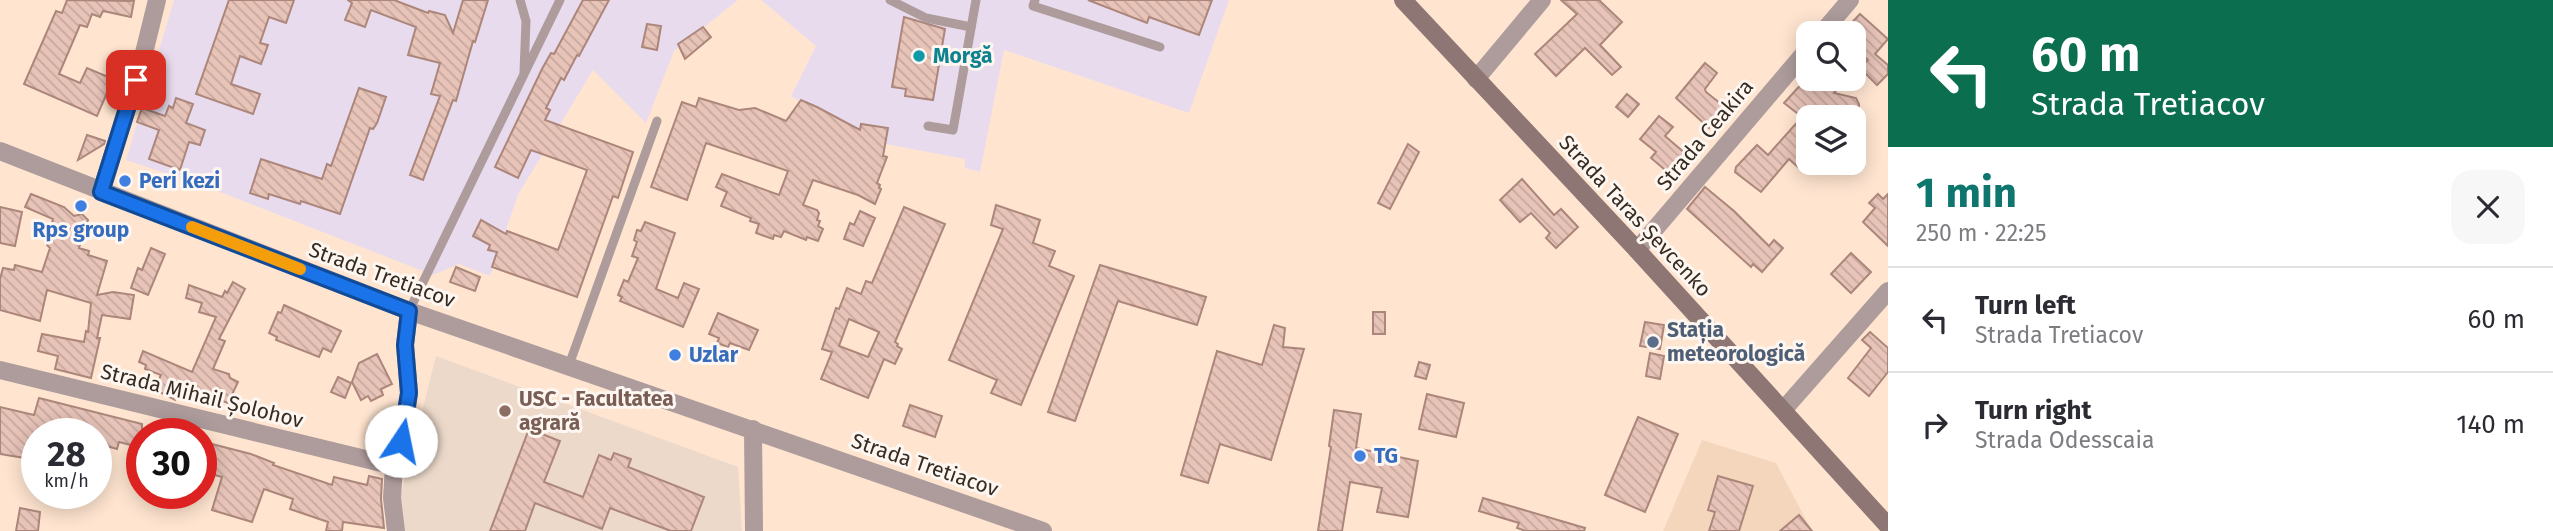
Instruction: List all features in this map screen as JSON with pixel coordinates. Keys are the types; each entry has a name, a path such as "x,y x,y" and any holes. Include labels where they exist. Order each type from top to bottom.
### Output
{"main road":[{"name":"Strada Taras Șevcenko","path":"1403,0 1637,250 1888,526"}],"street":[{"path":"101,192 143,57 157,0"},
{"path":"1476,79 1542,0"},
{"path":"1832,21 1850,0"},
{"name":"Strada Ceakira","path":"1637,250 1796,64"},
{"name":"Strada Tretiacov","path":"0,151 409,311 1043,531"},
{"path":"1784,410 1888,291"},
{"path":"396,531 392,498 394,466 409,393 405,345 409,311"},
{"name":"Strada Mihail Șolohov","path":"0,370 394,466"},
{"path":"753,429 754,531"}],"lane":[{"path":"520,0 526,21 524,77"},
{"path":"409,311 560,0"},
{"path":"890,0 926,18 971,27"},
{"path":"928,126 953,130 976,0"},
{"path":"1035,0 1033,6 1160,47"},
{"path":"569,365 657,121"}],"shaded area":[{"path":"174,0 738,0 674,51 646,123 593,70 518,195 490,276 459,264 433,275 207,187 126,160"},
{"path":"761,0 1229,0 1189,113 1004,50 980,172 965,168 965,159 859,139 791,96 816,46"},
{"name":"USC - Facultatea agrară","path":"436,356 738,467 742,531 405,531 399,502"},
{"path":"1702,440 1776,463 1812,531 1663,531"}],"building":[{"path":"67,0 134,1 131,17 103,11 100,17 92,14 87,27 80,25 59,74 80,83 87,68 113,79 97,116 24,84 56,11 62,13"},
{"path":"229,0 294,0 286,23 269,17 260,43 268,45 261,64 240,56 231,84 260,94 253,114 196,94"},
{"path":"348,0 394,0 428,13 429,11 445,15 453,33 463,0 488,0 456,101 453,100 423,180 410,175 440,96 431,94 440,63 408,55 416,27 371,10 365,27 345,20 352,3"},
{"path":"583,0 609,0 579,56 577,55 564,80 561,78 546,108 550,110 545,120 633,152 618,198 613,196 577,297 492,267 497,252 488,250 490,245 473,236 481,220 506,234 507,231 558,250 587,170 531,150 518,178 495,167 542,69 551,53 554,54"},
{"path":"1088,0 1212,0 1199,35 1149,17 1147,23"},
{"path":"1561,0 1599,0 1622,22 1600,45 1621,67 1612,75 1585,48 1556,76 1535,54 1577,14"},
{"path":"1860,14 1888,39 1875,54 1888,65 1888,74 1877,85 1866,74 1866,21 1853,21"},
{"name":"Morgă","path":"904,17 945,29 933,100 905,96 906,89 892,87"},
{"path":"647,24 661,26 657,50 642,47"},
{"path":"703,27 711,37 685,59 678,44"},
{"path":"1705,63 1717,73 1705,89 1706,92 1726,108 1709,128 1676,98"},
{"path":"359,88 386,97 377,123 373,129 370,128 340,214 301,201 300,204 269,194 268,199 250,193 261,159 322,179 327,164 331,166"},
{"path":"1796,90 1836,91 1834,93 1856,98 1859,105 1796,105 1796,112 1784,103"},
{"path":"1627,94 1639,104 1628,117 1616,107"},
{"path":"176,98 193,104 186,123 205,130 200,145 189,142 180,170 149,159 159,130 137,122 142,108 165,116 169,106 173,108"},
{"path":"699,98 739,110 755,108 786,121 801,100 860,130 861,124 888,128 883,156 887,157 877,183 881,189 875,204 858,195 813,180 803,205 819,213 818,226 823,229 818,241 807,237 806,240 784,231 781,237 774,235 773,239 756,233 759,224 721,206 727,192 716,187 722,174 779,195 788,171 706,143 687,200 651,187 682,102 696,107"},
{"path":"1659,116 1673,127 1665,136 1687,155 1671,175 1651,158 1656,152 1640,139"},
{"path":"1796,124 1796,165 1789,159 1761,192 1735,172 1736,167 1757,145 1768,155"},
{"path":"87,135 105,141 104,144 78,160"},
{"path":"1408,144 1419,152 1390,209 1378,203"},
{"path":"1522,179 1554,215 1561,209 1578,227 1556,248 1546,238 1550,233 1531,213 1520,222 1500,200"},
{"path":"1705,187 1769,246 1774,240 1783,248 1762,272 1753,264 1751,267 1687,209"},
{"path":"31,194 64,207 74,216 82,214 88,220 79,248 89,251 88,255 107,261 97,295 113,292 134,295 130,319 102,315 91,378 55,369 58,356 38,351 42,334 84,342 86,331 88,332 91,303 47,290 40,321 0,310 0,279 3,268 14,270 15,265 42,272 50,248 47,245 53,219 25,207"},
{"path":"1878,194 1883,199 1888,194 1888,246 1863,222 1875,208 1869,203"},
{"path":"996,205 1040,220 1033,243 1055,251 1049,266 1074,276 1021,405 991,393 997,380 949,360 1003,229 991,225"},
{"path":"0,207 22,212 15,246 0,243"},
{"path":"904,207 945,224 895,342 902,349 895,364 884,359 868,398 821,379 832,352 822,349 836,308 839,309 847,288 861,294 866,281 872,283","holes":["849,319 879,332 868,357 839,346"]},
{"path":"860,211 875,218 863,246 844,239 850,223 854,225"},
{"path":"645,222 675,233 656,289 678,298 684,283 699,289 683,327 620,301 622,297 618,295 624,280 628,282 638,258 632,256 637,242 634,240 637,230 641,231"},
{"path":"151,248 165,254 148,295 131,288 138,268 142,270"},
{"path":"1851,253 1871,272 1851,293 1831,274"},
{"path":"1100,265 1206,297 1197,325 1118,301 1075,421 1048,412"},
{"path":"456,267 480,277 475,291 450,282"},
{"path":"233,282 245,289 219,339 225,341 213,369 229,374 230,378 238,382 228,403 220,400 218,404 181,387 175,400 154,389 161,375 145,369 146,365 139,362 143,351 192,372 216,317 199,312 202,303 186,298 189,285 222,297"},
{"path":"284,305 341,331 331,352 323,348 319,357 276,340 277,337 269,333"},
{"path":"1373,312 1385,312 1385,334 1373,334"},
{"path":"718,313 758,330 749,350 730,343 728,347 717,343 719,338 709,334"},
{"path":"1645,322 1664,325 1660,349 1640,346"},
{"path":"1274,325 1285,328 1283,347 1304,349 1271,460 1220,444 1208,483 1181,475 1217,351 1262,365"},
{"path":"1870,332 1888,348 1888,372 1869,396 1848,378 1871,348 1862,340"},
{"path":"1650,353 1664,356 1660,379 1646,376"},
{"path":"377,354 392,384 381,389 383,395 371,401 368,396 361,400 352,382 359,363"},
{"path":"1419,362 1430,365 1426,379 1415,376"},
{"path":"338,377 351,383 345,398 331,392"},
{"path":"1427,394 1464,403 1456,437 1419,429"},
{"path":"39,398 126,420 126,444 119,442 117,449 112,448 112,418 21,418 21,457 0,454 0,407 34,415"},
{"path":"910,405 942,416 935,437 903,426"},
{"path":"1334,410 1361,414 1356,448 1418,461 1408,517 1377,512 1382,488 1350,482 1342,531 1318,531"},
{"path":"1638,417 1678,434 1645,512 1605,495"},
{"path":"529,429 560,441 544,482 583,497 599,455 611,460 614,453 631,459 628,467 704,497 691,531 671,531 610,508 602,529 535,503 525,531 490,531"},
{"path":"217,445 251,454 274,463 273,465 332,485 334,477 367,485 369,476 382,479 384,528 343,522 342,531 326,531 328,522 290,509 293,499 264,489 252,522 212,510 217,509 217,494 222,477 217,476"},
{"path":"1718,476 1753,486 1739,531 1709,531 1715,512 1708,510"},
{"path":"1483,498 1585,528 1584,531 1526,531 1517,528 1519,523 1479,511"},
{"path":"20,508 40,512 38,531 16,531"},
{"path":"1799,515 1812,531 1780,531"}],"slow traffic":[{"path":"192,227 300,269"}],"place":[{"name":"Morgă","path":"919,56"},
{"name":"Peri kezi","path":"125,181"},
{"name":"Rps group","path":"81,206"},
{"name":"Stația meteorologică","path":"1653,342"},
{"name":"Uzlar","path":"675,355"},
{"name":"USC - Facultatea agrară","path":"505,411"},
{"name":"TG","path":"1360,456"}],"route":[{"path":"136,80 101,192 409,311 405,345 409,393 401,441"}]}
